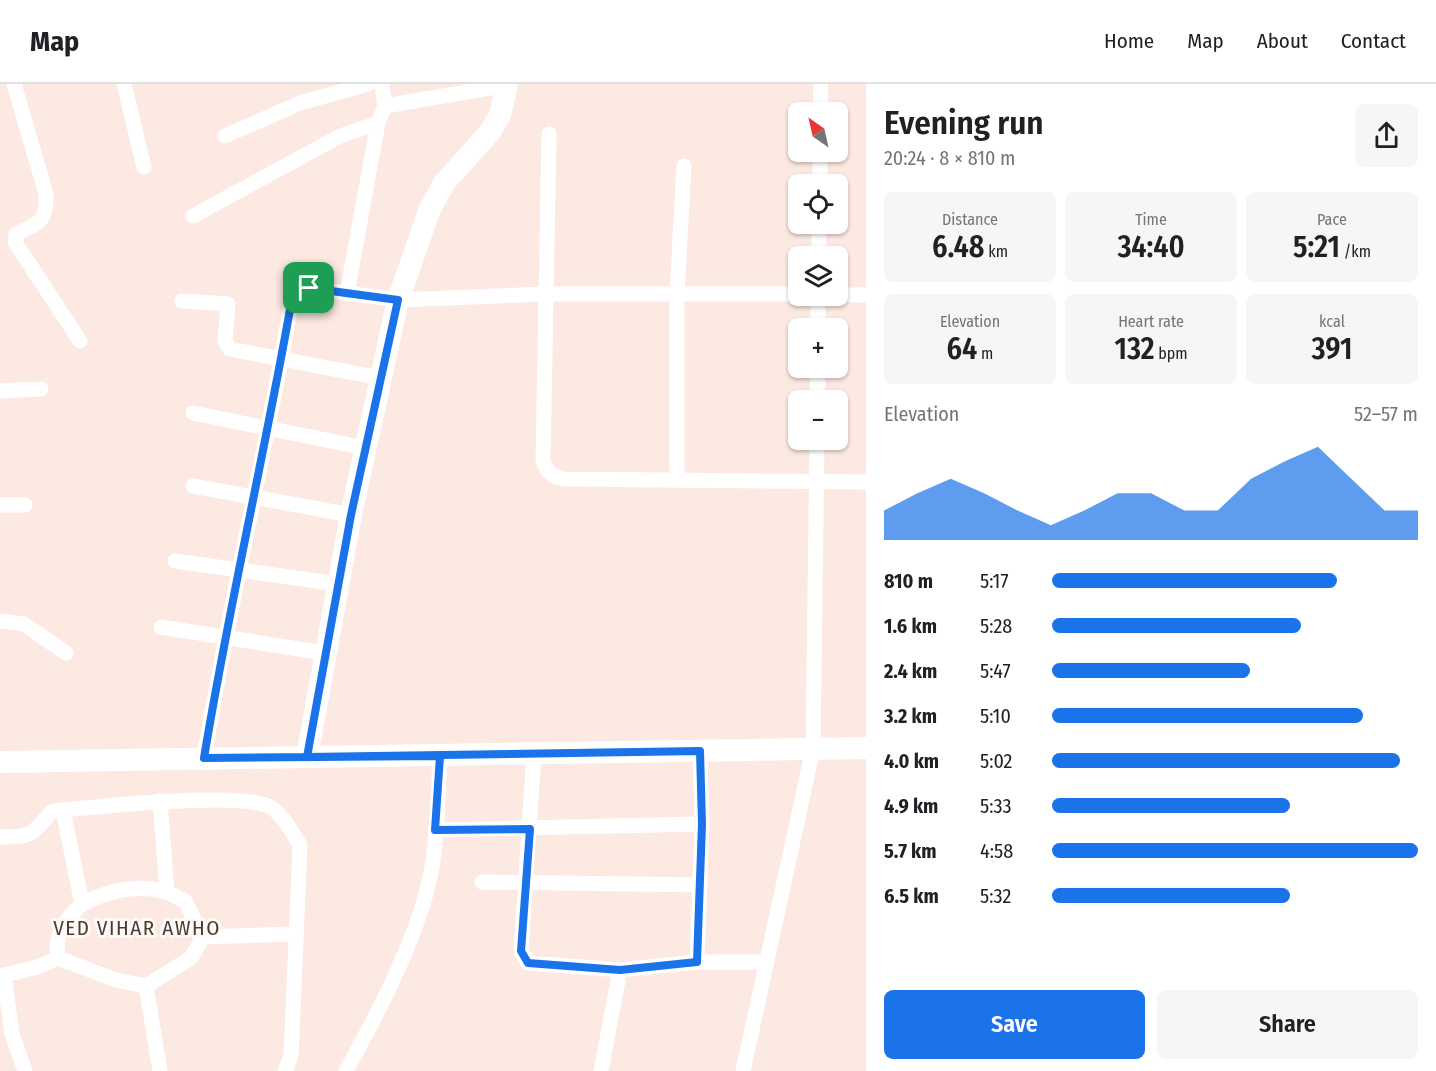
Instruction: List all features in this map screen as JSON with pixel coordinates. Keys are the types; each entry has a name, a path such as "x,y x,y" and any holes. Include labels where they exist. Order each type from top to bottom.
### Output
{"main road":[{"path":"307,757 324,653 351,515 398,300 430,209 444,183 490,132 500,116 507,85"},
{"path":"0,762 866,748"}],"street":[{"path":"15,84 46,194 43,219 16,234 15,242 80,341"},
{"path":"124,84 144,167"},
{"path":"225,136 300,103 368,84"},
{"path":"347,293 378,123 385,106 382,84"},
{"path":"820,102 821,84"},
{"path":"385,106 507,85"},
{"path":"193,216 340,136 378,123"},
{"path":"549,134 543,461 547,470 554,477 563,479 866,482"},
{"path":"677,480 677,294 684,166"},
{"path":"204,758 237,569 269,429 291,304 298,294 309,288 398,300 546,294 788,294"},
{"path":"848,295 866,295"},
{"path":"182,300 228,304 226,345 230,349 380,378"},
{"path":"0,391 41,388"},
{"path":"193,412 365,448"},
{"path":"743,1071 813,749 817,450"},
{"path":"193,486 253,495 351,515"},
{"path":"0,506 25,505"},
{"path":"175,561 338,584"},
{"path":"0,621 24,624 66,653"},
{"path":"161,627 324,653"},
{"path":"697,962 702,824 700,751"},
{"path":"534,753 521,951 528,963 620,970 697,962 765,962"},
{"path":"346,1071 402,958 420,914 433,861 440,756"},
{"path":"160,801 167,892"},
{"path":"0,837 25,836 39,829 51,812 63,810 160,801 250,801 270,807 300,845 291,1056 285,1071"},
{"path":"63,810 82,904"},
{"path":"435,830 702,824"},
{"path":"482,882 700,885"},
{"path":"58,958 55,941 62,924 82,904 100,895 118,890 152,888 185,901 203,937"},
{"path":"203,937 296,934"},
{"path":"25,1071 12,1034 2,975 58,958 116,980 146,987 191,958 203,937"},
{"path":"601,1071 620,970"},
{"path":"146,987 160,1071"}],"district":[{"name":"VED VIHAR AWHO","path":"137,928"}],"route":[{"path":"309,288 398,300 351,515 324,653 307,757 700,751 702,824 697,962 620,970 528,963 521,951 530,829 435,830 440,756 204,758 237,569 269,429 291,304 298,294 309,288"}]}
